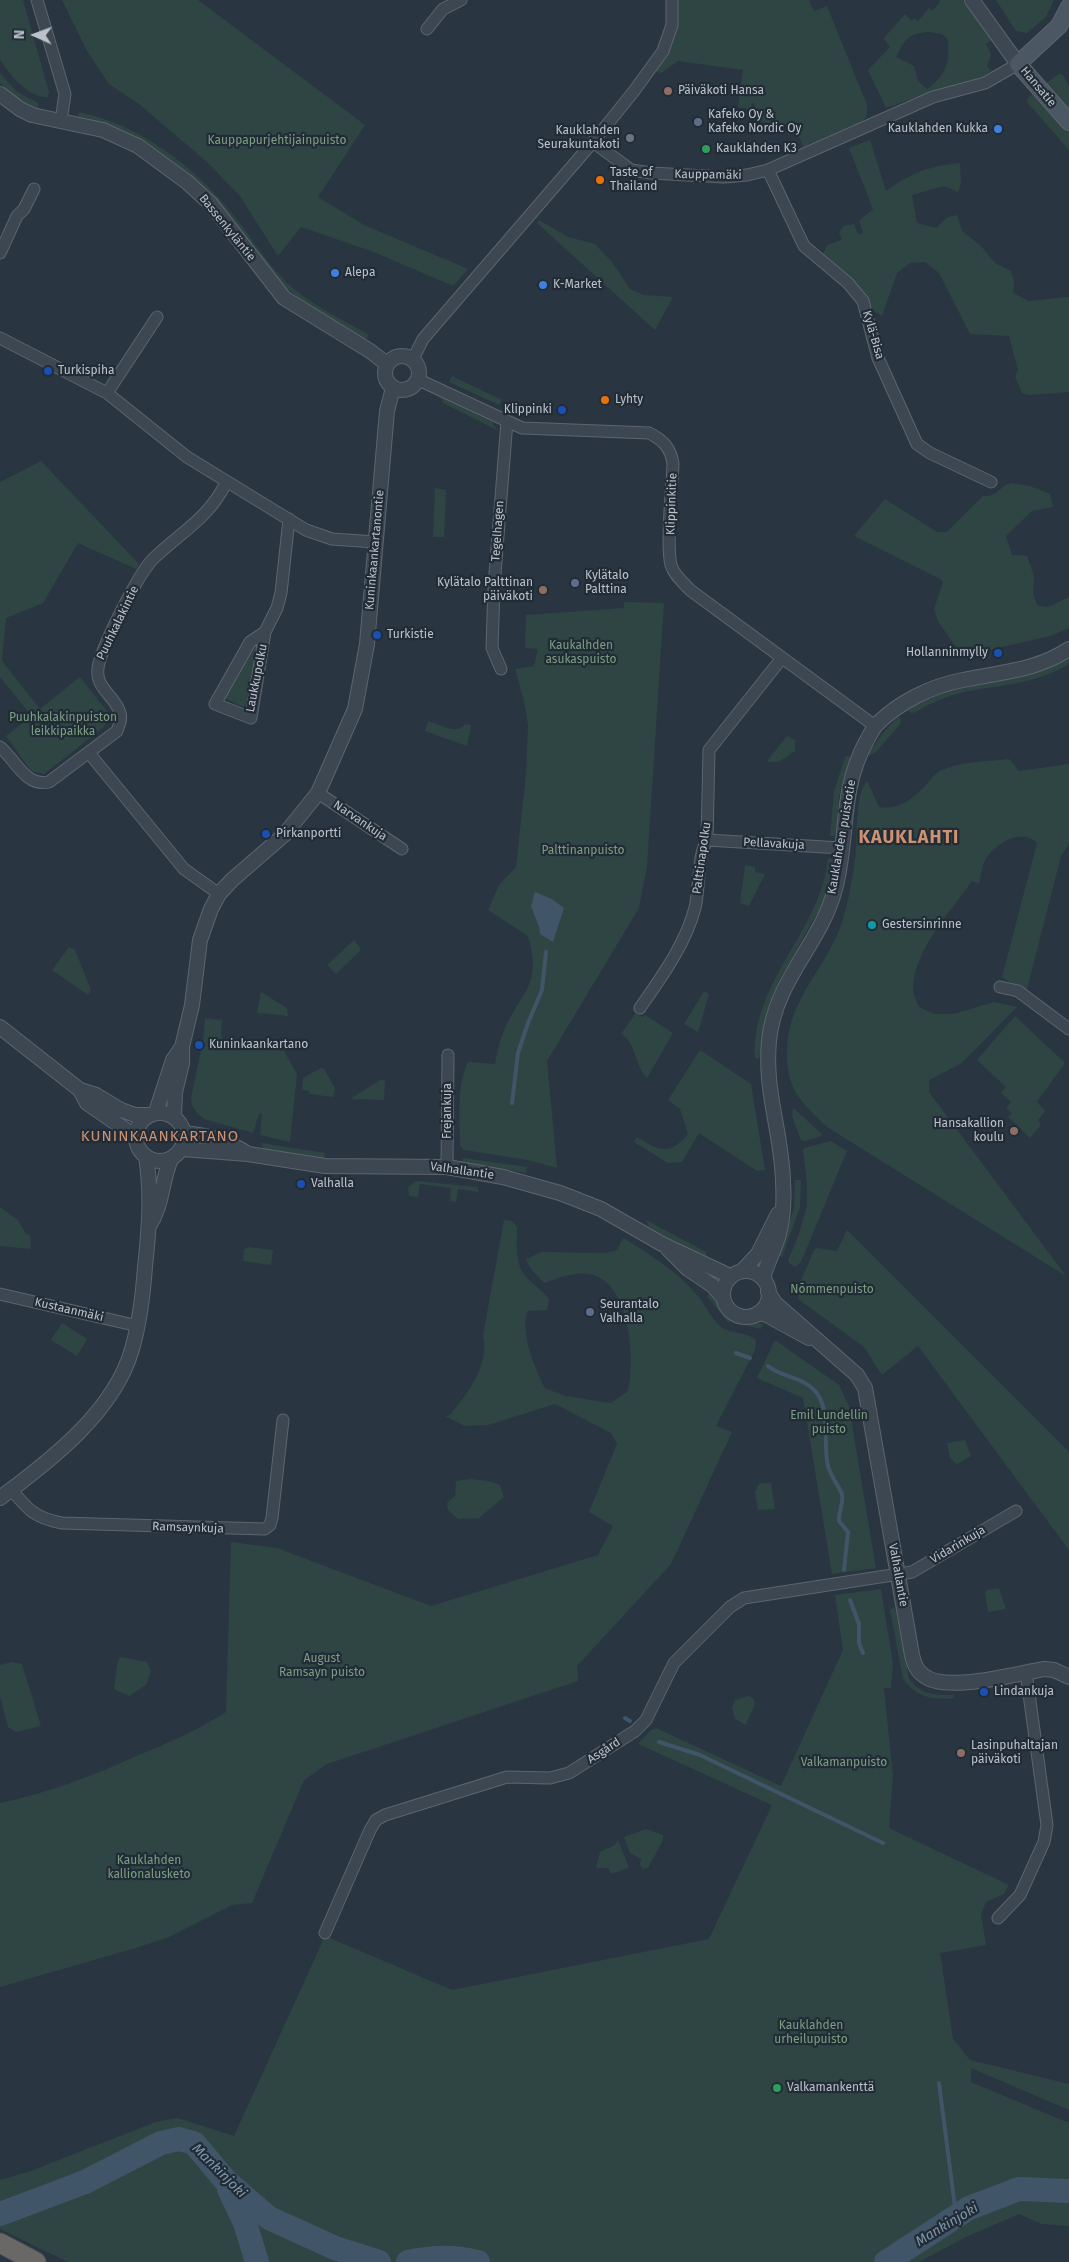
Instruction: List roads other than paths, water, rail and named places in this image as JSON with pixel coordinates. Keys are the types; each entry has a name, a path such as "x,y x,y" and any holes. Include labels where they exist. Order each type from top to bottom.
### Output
{"highway":[{"path":"0,2243 36,2262"}],"main road":[{"name":"Hansatie","path":"1069,7 1059,26 1018,64 1069,122"}],"street":[{"path":"38,0 65,94 61,121"},
{"path":"427,29 443,9 460,0"},
{"path":"413,359 423,339 593,142 663,51 672,25 672,0"},
{"path":"972,0 1018,64"},
{"name":"Kauppamäki","path":"593,142 631,170 724,177 747,175 768,170 933,97 985,83 1018,64"},
{"name":"Bassenkyläntie","path":"0,94 20,109 32,115 103,130 120,136 188,182 211,204 284,298 370,351 387,364"},
{"name":"Kylä-Bisa","path":"768,170 804,246 848,283 863,301 878,358 917,444 922,449 946,462 991,482"},
{"path":"0,253 17,216 24,209 34,188"},
{"path":"107,393 156,317"},
{"path":"0,338 107,393 187,457 226,483 306,530 332,539 375,542"},
{"path":"401,356 413,359 419,368 419,380 410,389 393,388 385,376 387,364 395,357 401,356"},
{"name":"Klippinkitie","path":"419,380 522,428 649,433 658,437 671,451 673,464 670,549 671,565 677,577 690,590 875,726"},
{"name":"Kuninkaankartanontie","path":"174,1116 175,1092 182,1063 182,1047 192,1006 202,930 219,894 285,834 318,793 355,709 367,644 387,411 393,388"},
{"name":"Tegelhagen","path":"501,669 492,648 507,421"},
{"name":"Puuhkalakintie","path":"0,747 29,779 39,784 49,782 117,731 121,720 120,712 101,688 98,664 130,597 153,559 210,510 226,483"},
{"name":"Laukkupolku","path":"266,632 250,642 215,704 251,718 266,632 281,593 289,519"},
{"name":"Kauklahden puistotie","path":"763,1278 780,1232 783,1174 769,1088 769,1039 776,1008 786,982 829,906 835,890 846,801 858,757 875,726 909,700 935,687 1039,665 1069,649"},
{"name":"Palttinapolku","path":"640,1008 675,955 688,930 700,881 702,849 707,840 709,750 782,658"},
{"path":"89,753 184,869 219,894"},
{"name":"Narvankuja","path":"318,793 402,849"},
{"name":"Pellavakuja","path":"707,840 841,848"},
{"path":"1000,987 1018,991 1069,1030"},
{"path":"0,1027 80,1090 96,1095 135,1115 166,1112 174,1116 181,1124 185,1133 182,1148 171,1159 165,1171 157,1214 149,1226"},
{"name":"Kuninkaankartanontie","path":"152,1114 173,1060 182,1047"},
{"name":"Frejankuja","path":"447,1167 448,1055"},
{"path":"80,1090 87,1103 136,1137"},
{"path":"152,1114 139,1124 136,1137 138,1148 146,1157 158,1161 171,1159"},
{"name":"Valhallantie","path":"185,1133 221,1139 234,1144 248,1154"},
{"name":"Valhallantie","path":"182,1148 248,1154 325,1166 408,1165 447,1167 503,1177 565,1195 601,1209 662,1244 730,1276"},
{"path":"6,1494 71,1440 97,1414 124,1371 138,1326 149,1226 147,1211 150,1181 146,1157"},
{"name":"Kauklahden puistotie","path":"743,1270 758,1254 781,1209"},
{"name":"Valhallantie","path":"662,1244 688,1269 713,1286 722,1296"},
{"path":"743,1270 758,1274 763,1278 768,1292 766,1304 758,1313 745,1317 727,1308 722,1296 730,1276 743,1270"},
{"name":"Valhallantie","path":"768,1292 775,1303 857,1375 865,1388 912,1655 916,1667 923,1676 935,1682 948,1683 1054,1670 1069,1677"},
{"name":"Kustaanmäki","path":"0,1294 138,1326"},
{"name":"Valhallantie","path":"758,1313 767,1315 818,1342"},
{"name":"Ramsaynkuja","path":"6,1494 34,1515 44,1520 62,1523 265,1528 270,1525 272,1518 283,1420"},
{"name":"Vidarinkuja","path":"898,1574 912,1572 1016,1511"},
{"name":"Asgård","path":"325,1933 376,1820 385,1815 507,1777 550,1778 569,1773 635,1731 646,1720 674,1663 730,1607 744,1598 898,1574"},
{"path":"998,1918 1020,1895 1044,1842 1047,1825 1026,1672"}],"water":[{"path":"535,892 552,899 564,908 553,942 540,934 531,906"}],"waterway":[{"path":"512,1103 518,1053 542,990 546,952"},
{"path":"736,1353 750,1358"},
{"path":"768,1366 773,1370 807,1384 812,1388 823,1405 826,1425 826,1457 831,1474 842,1494 839,1521 848,1532 844,1570"},
{"path":"850,1600 859,1624 859,1643 863,1653"},
{"path":"625,1718 630,1721"},
{"path":"659,1742 700,1755 883,1843"},
{"path":"939,2083 956,2215"},
{"name":"Mankinjoki","path":"0,2214 85,2182 161,2143 179,2139 194,2143 225,2180 269,2218 335,2248 379,2262"},
{"path":"229,2189 245,2223 257,2262"},
{"name":"Mankinjoki","path":"886,2262 969,2208 1019,2189 1069,2191"},
{"name":"Mankinjoki","path":"408,2262 443,2258 478,2262"}],"place":[{"name":"Päiväkoti Hansa","path":"668,91"},
{"name":"Kafeko Oy & Kafeko Nordic Oy","path":"698,122"},
{"name":"Kauklahden Kukka","path":"998,129"},
{"name":"Kauklahden Seurakuntakoti","path":"630,138"},
{"name":"Kauklahden K3","path":"706,149"},
{"name":"Taste of Thailand","path":"600,180"},
{"name":"Alepa","path":"335,273"},
{"name":"K-Market","path":"543,285"},
{"name":"Turkispiha","path":"48,371"},
{"name":"Lyhty","path":"605,400"},
{"name":"Klippinki","path":"562,410"},
{"name":"Kylätalo Palttina","path":"575,583"},
{"name":"Kylätalo Palttinan päiväkoti","path":"543,590"},
{"name":"Turkistie","path":"377,635"},
{"name":"Hollanninmylly","path":"998,653"},
{"name":"Pirkanportti","path":"266,834"},
{"name":"Gestersinrinne","path":"872,925"},
{"name":"Kuninkaankartano","path":"199,1045"},
{"name":"Hansakallion koulu","path":"1014,1131"},
{"name":"Valhalla","path":"301,1184"},
{"name":"Seurantalo Valhalla","path":"590,1312"},
{"name":"Lindankuja","path":"984,1692"},
{"name":"Lasinpuhaltajan päiväkoti","path":"961,1753"},
{"name":"Valkamankenttä","path":"777,2088"}],"district":[{"name":"KAUKLAHTI","path":"909,838"},
{"name":"KUNINKAANKARTANO","path":"160,1137"}],"park label":[{"name":"Kauppapurjehtijainpuisto","path":"277,141"},
{"name":"Kaukalhden asukaspuisto","path":"581,653"},
{"name":"Puuhkalakinpuiston leikkipaikka","path":"63,725"},
{"name":"Palttinanpuisto","path":"583,851"},
{"name":"Nõmmenpuisto","path":"832,1290"},
{"name":"Emil Lundellin puisto","path":"829,1423"},
{"name":"August Ramsayn puisto","path":"322,1666"},
{"name":"Valkamanpuisto","path":"844,1763"},
{"name":"Kauklahden kallionalusketo","path":"149,1868"},
{"name":"Kauklahden urheilupuisto","path":"811,2033"}]}
